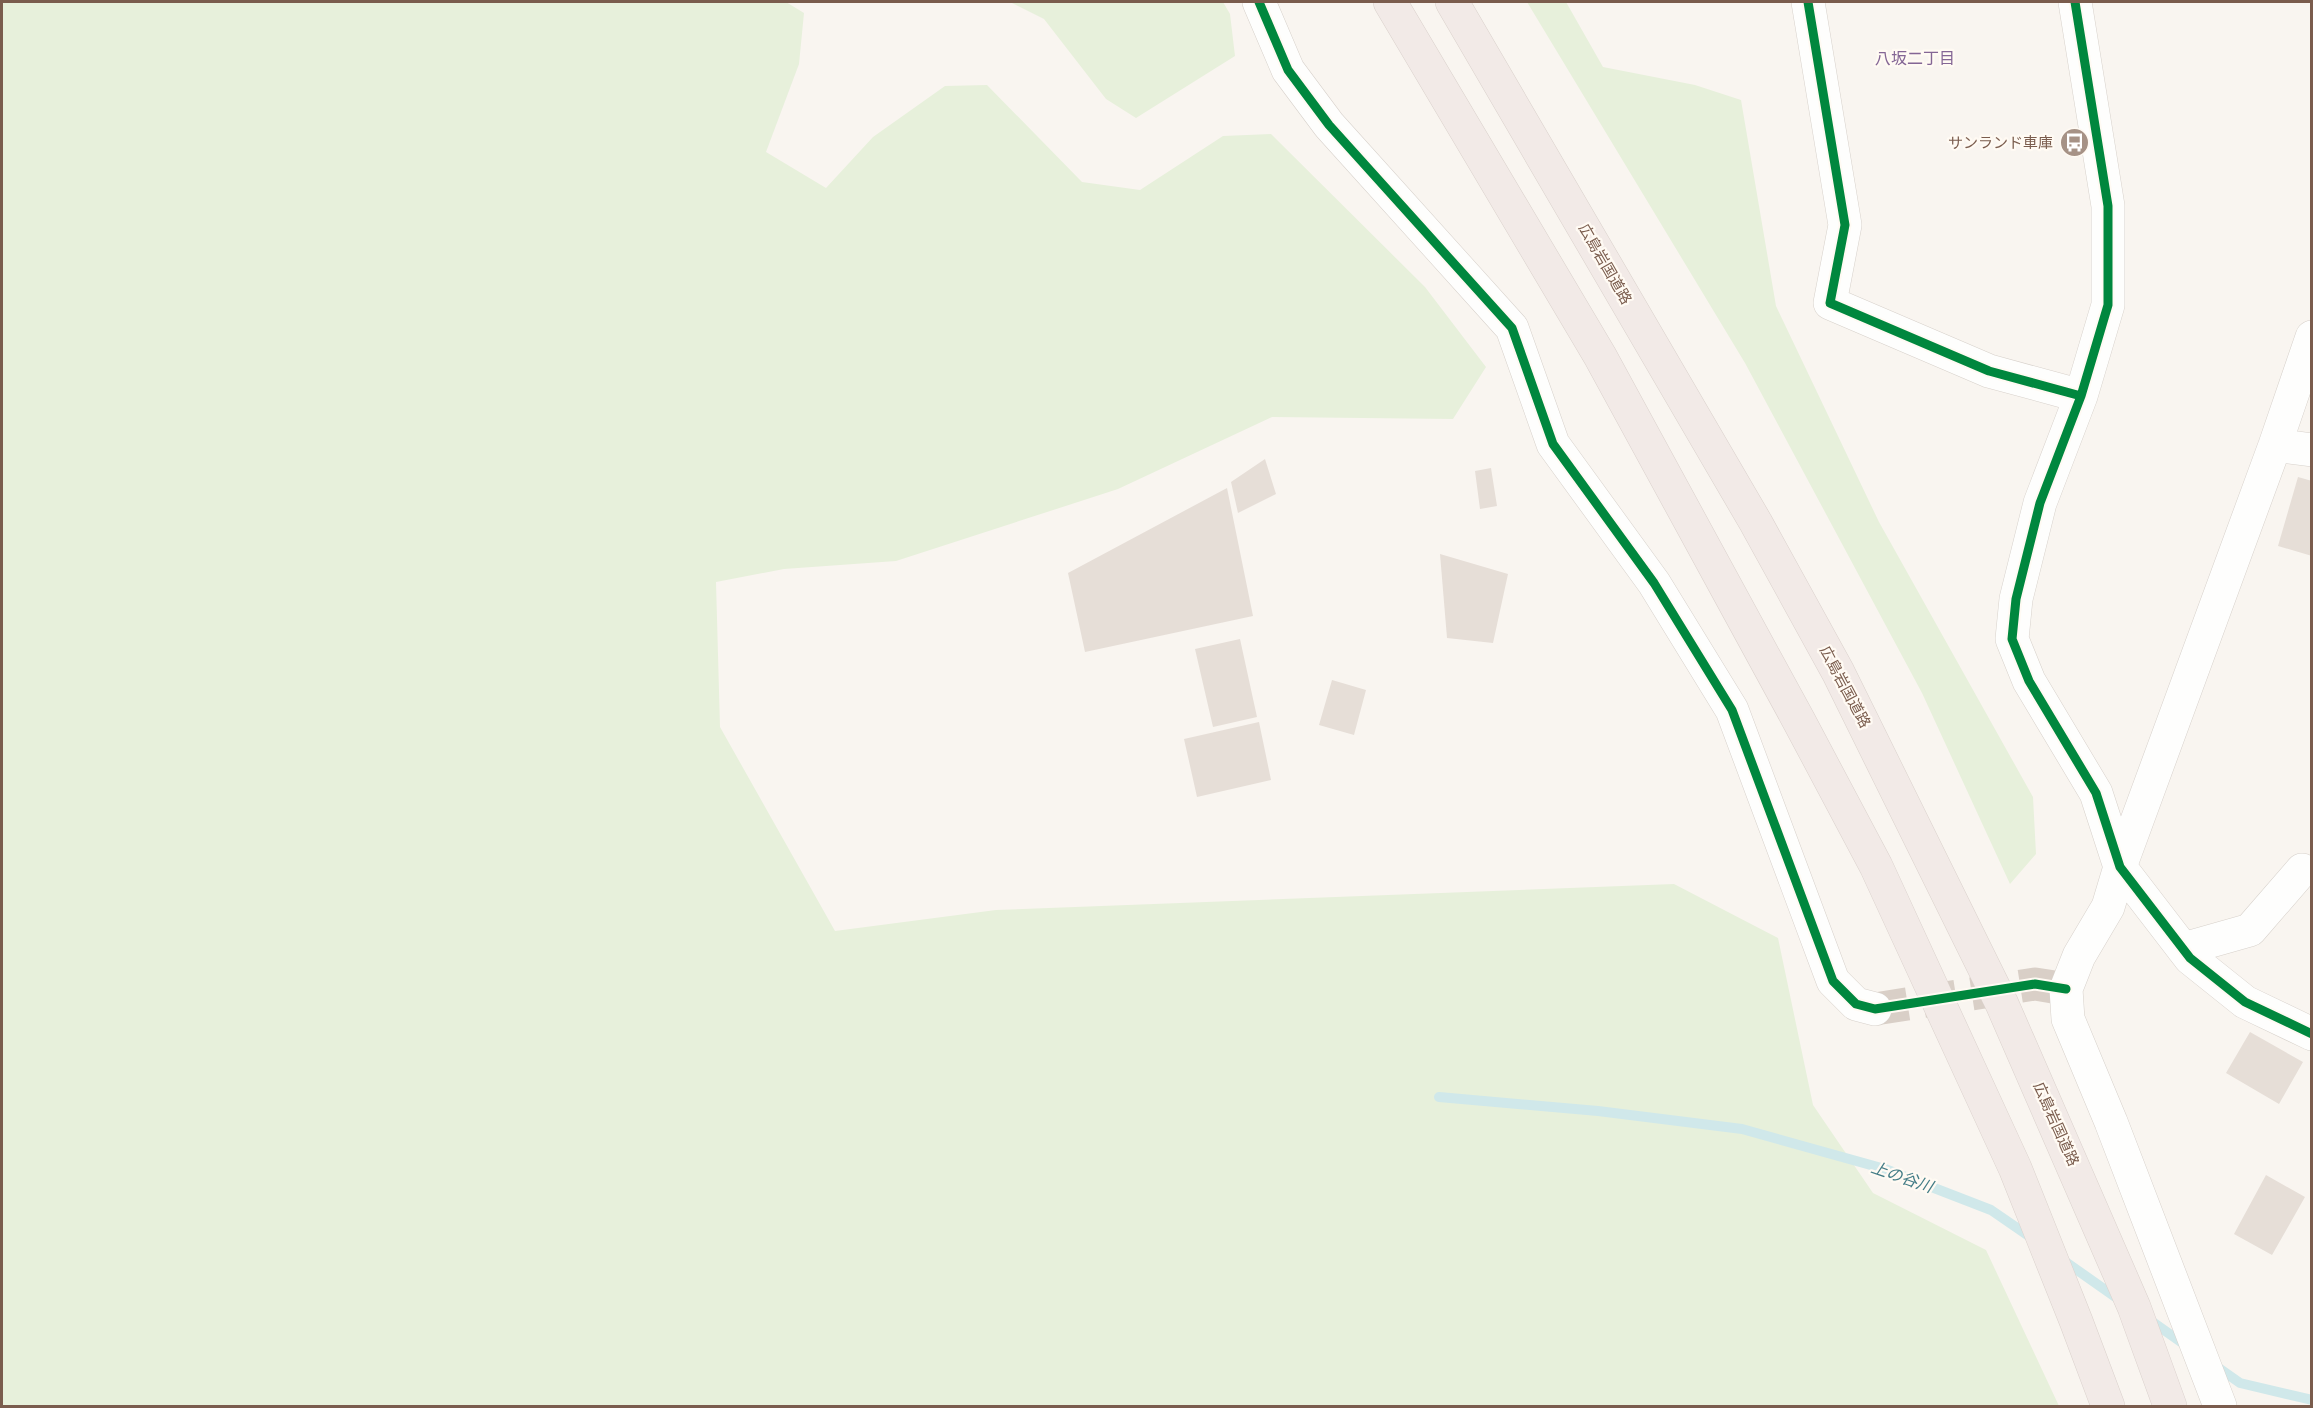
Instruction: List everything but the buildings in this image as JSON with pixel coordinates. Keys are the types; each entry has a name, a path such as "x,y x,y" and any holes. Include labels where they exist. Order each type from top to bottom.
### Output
{"highway":[{"path":"1390,2 1599,356 1799,721 1876,867 2014,1168 2108,1407"},
{"name":"広島岩国道路","path":"1452,2 1756,523 1843,682 2002,1004 2134,1307 2170,1407"}],"street":[{"path":"1259,2 1288,70 1329,125 1512,328 1553,444 1653,583 1732,710 1833,981 1856,1004 1875,1009"},
{"path":"1808,2 1845,225 1830,303 1989,371 2081,396"},
{"path":"2075,2 2109,206 2108,305 2081,396 2040,503 2016,599 2012,639 2029,681 2096,793 2120,867 2190,958 2245,1002 2312,1034"},
{"path":"2220,1407 2111,1122 2068,1019 2066,989 2079,956 2108,907 2120,867 2275,445 2312,337"},
{"path":"2275,445 2312,450"},
{"path":"2183,949 2250,930 2302,870"}],"green space":[{"path":"2,2 786,2 804,13 799,64 766,152 826,188 873,137 945,86 987,85 1082,182 1140,190 1223,136 1271,134 1425,287 1486,367 1453,419 1272,417 1118,489 896,561 784,569 716,582 720,727 835,931 996,910 1674,884 1778,938 1813,1105 1873,1193 1986,1250 2059,1406 2,1406"},
{"path":"1010,2 1223,2 1230,14 1235,56 1136,118 1106,99 1044,19"},
{"path":"1527,2 1566,2 1603,67 1695,85 1741,100 1776,306 1879,522 2033,797 2036,854 2010,884 1922,693 1745,363"}],"waterway":[{"name":"上の谷川","path":"1439,1097 1598,1111 1742,1129 1885,1169 1991,1210 2033,1239"},
{"name":"上の谷川","path":"2060,1258 2121,1301"},
{"name":"上の谷川","path":"2147,1318 2188,1347"},
{"name":"上の谷川","path":"2213,1364 2240,1383 2312,1400"}],"tunnel":[{"path":"1875,1009 2035,984 2066,989"}],"cycle path":[{"path":"1259,2 1288,70 1329,125 1512,328 1553,444 1654,583 1732,710 1833,981 1856,1004 1875,1009 2035,984 2066,989"},
{"path":"1808,2 1845,225 1830,303 1989,371 2081,396"},
{"path":"2075,2 2108,206 2108,305 2081,396 2040,503 2016,599 2012,639 2029,681 2096,793 2120,867 2190,958 2245,1002 2312,1034"}],"place":[{"name":"サンランド車庫","path":"2074,143"}],"district":[{"name":"八坂二丁目","path":"1915,58"}]}
